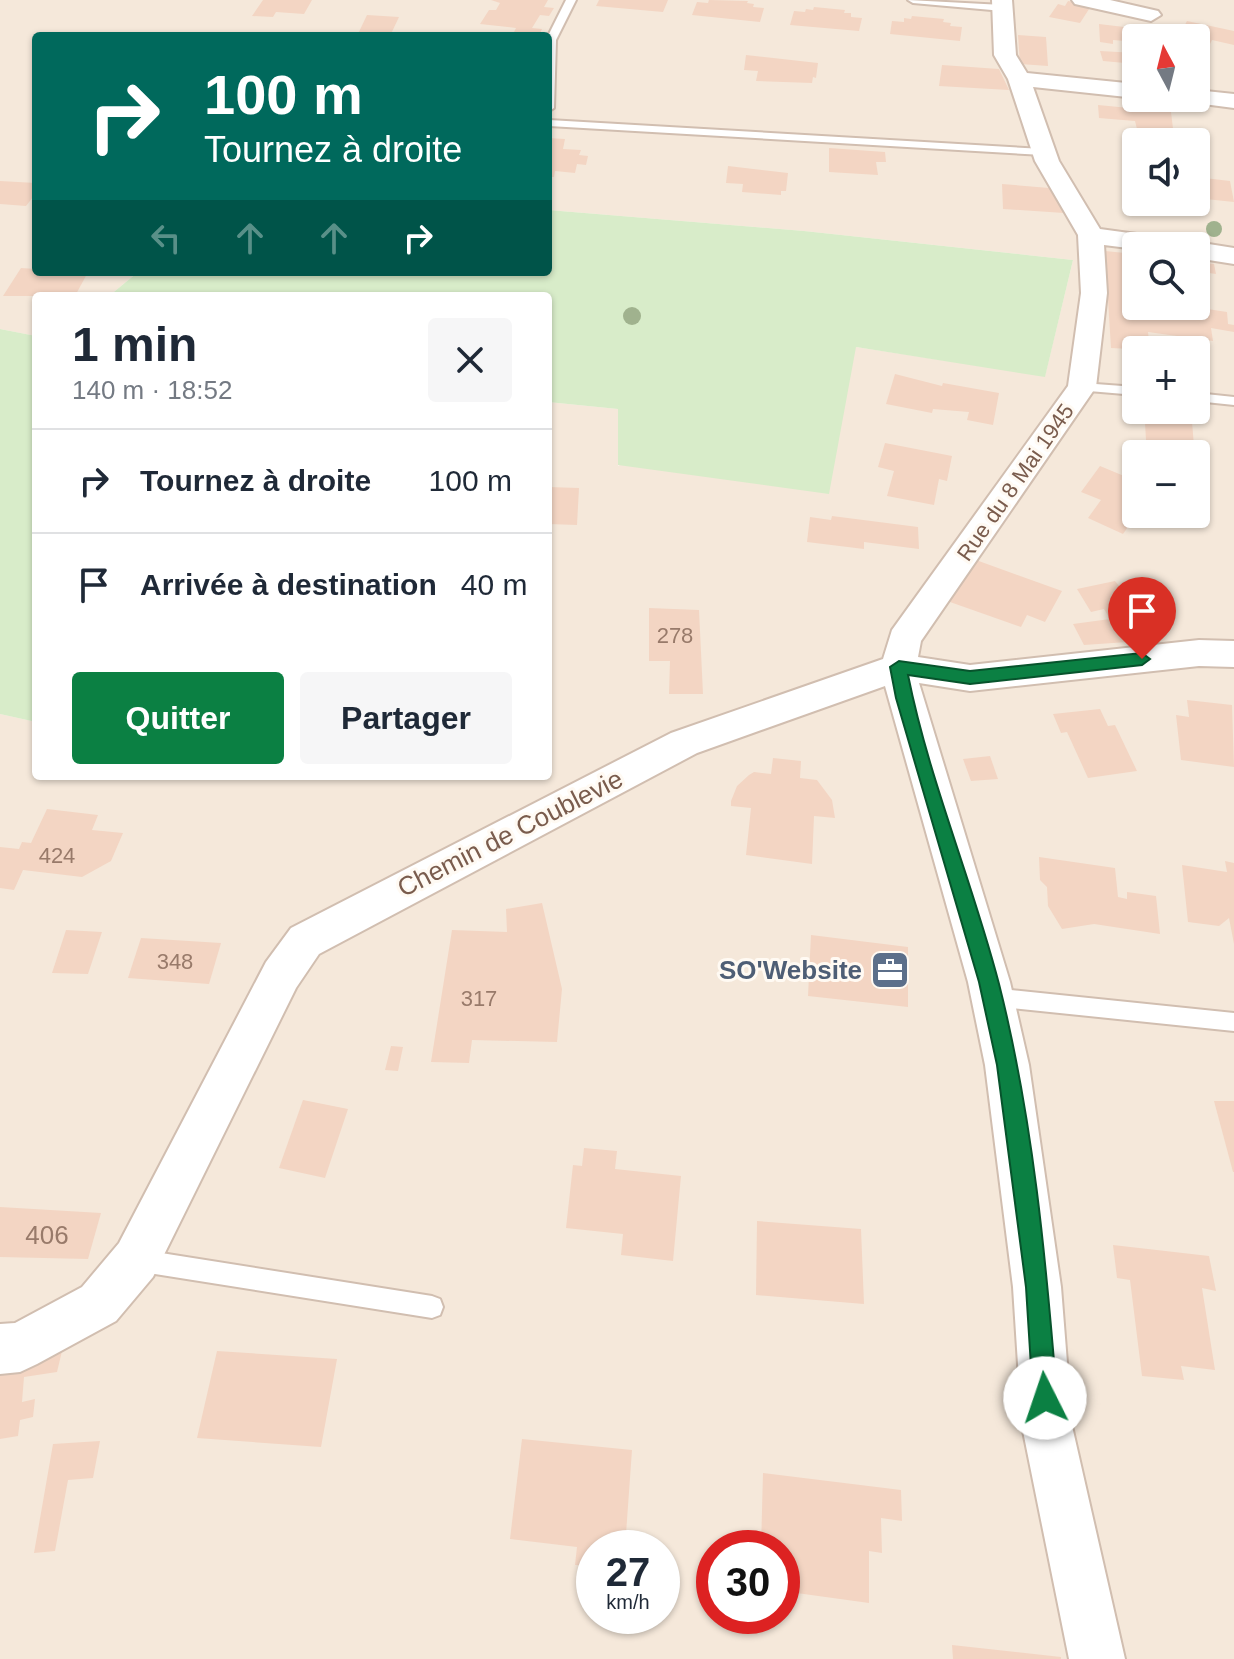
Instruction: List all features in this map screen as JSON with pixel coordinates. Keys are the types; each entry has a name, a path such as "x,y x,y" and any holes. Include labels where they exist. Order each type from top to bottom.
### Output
{"street":[{"path":"1082,0 1151,15"},
{"name":"Rue du 8 Mai 1945","path":"899,667 904,639 1082,387 1094,293 1091,235 1043,152 1019,79 1005,55 1002,4"},
{"path":"1019,79 1122,90"},
{"path":"1210,98 1234,101"},
{"path":"1091,235 1122,240"},
{"path":"1210,252 1234,256"},
{"name":"Chemin de Coublevie","path":"0,1349 20,1347 99,1304 136,1260 281,975 305,941 684,743 899,667 970,678 1199,653 1234,654"},
{"path":"899,667 904,698 992,997 1018,1130 1037,1287 1047,1426 1097,1659"}],"lane":[{"path":"552,38 571,0"},
{"path":"913,0 1002,4"},
{"path":"552,123 1043,152"},
{"path":"1082,387 1122,390"},
{"path":"1210,398 1234,401"},
{"path":"992,997 1234,1022"},
{"path":"136,1260 432,1307"}],"shaded area":[{"path":"0,0 1234,0 1234,1659 0,1659 0,714 32,721 32,780 552,780 552,402 618,409 618,466 856,347 1045,376 1073,260 804,231 552,210 552,32 32,32 32,276 133,276 114,292 32,292 32,335 0,329"}],"green space":[{"path":"552,210 804,231 1073,260 1045,377 856,347 829,494 618,465 618,409 552,402 552,292 114,292 133,276 552,276"},
{"path":"0,329 32,335 32,721 0,714"}],"building":[{"path":"263,0 312,0 304,14 276,12 273,17 252,16"},
{"path":"491,0 548,0 544,7 554,8 549,16 540,15 532,28 542,29 541,32 514,32 516,28 480,24 489,10 496,10 500,3"},
{"path":"599,0 668,0 663,12 596,6"},
{"path":"709,0 748,1 754,4 753,7 764,8 760,22 692,15 697,2 708,3"},
{"path":"1068,1 1091,6 1080,23 1049,17 1058,4 1065,6"},
{"path":"814,7 845,10 844,13 851,13 851,17 862,18 859,31 790,25 794,11 805,12"},
{"path":"367,15 399,17 392,32 359,32"},
{"path":"912,16 944,19 943,22 951,23 950,26 962,27 960,41 890,34 892,21 904,22 904,18 911,19"},
{"path":"1099,24 1122,27 1122,41 1113,40 1113,44 1100,42"},
{"path":"1210,26 1234,31 1234,45 1212,40 1210,44"},
{"path":"1018,35 1046,37 1048,66 1020,64"},
{"path":"1100,51 1122,52 1122,63 1103,61"},
{"path":"746,55 818,63 816,78 813,77 812,83 756,81 758,71 744,70"},
{"path":"942,65 999,69 1009,90 939,86"},
{"path":"1098,105 1122,107 1122,112 1171,112 1173,128 1137,128 1135,121 1099,118"},
{"path":"552,138 565,139 563,149 581,150 579,155 588,156 586,165 577,164 575,173 555,171 554,177"},
{"path":"829,148 885,152 886,162 876,162 878,175 829,172"},
{"path":"728,166 788,173 786,191 781,191 781,195 742,192 743,184 726,183"},
{"path":"1210,179 1230,181 1234,202 1210,199"},
{"path":"0,181 32,183 32,198 26,206 0,204"},
{"path":"1002,184 1049,188 1064,213 1003,209"},
{"path":"1105,251 1122,253 1122,320 1210,320 1210,309 1227,312 1228,324 1234,325 1234,332 1211,328 1213,341 1210,336 1148,332 1148,336 1122,336 1122,349 1111,348"},
{"path":"1210,264 1214,264 1216,274 1210,273"},
{"path":"21,268 32,269 32,276 86,276 77,292 32,292 32,296 3,296"},
{"path":"895,374 942,386 943,383 999,393 993,425 967,420 969,412 933,409 932,413 886,404"},
{"path":"1145,424 1192,424 1194,440 1146,440"},
{"path":"885,443 952,456 947,481 939,479 934,505 887,496 894,471 878,467"},
{"path":"1100,466 1122,475 1122,528 1127,528 1123,534 1088,518 1101,500 1081,492"},
{"path":"552,487 579,488 577,525 552,524"},
{"path":"832,516 918,527 919,549 864,542 864,549 807,542 810,517 831,520"},
{"path":"976,560 1062,591 1045,622 1027,615 1021,627 950,602"},
{"path":"1115,581 1132,602 1148,598 1157,611 1129,616 1142,641 1084,645 1073,624 1110,619 1104,609 1091,612 1077,589"},
{"path":"649,608 699,610 703,694 669,694 670,661 649,661"},
{"path":"1187,700 1232,705 1234,767 1181,760 1176,715 1189,717"},
{"path":"1100,709 1108,726 1115,725 1137,771 1088,778 1067,732 1061,733 1053,714"},
{"path":"990,756 998,779 971,781 963,759"},
{"path":"773,758 801,761 800,778 817,780 832,800 835,818 814,816 812,864 746,855 751,808 731,806 731,801 737,786 749,775 754,772 771,774"},
{"path":"47,809 98,815 92,830 123,833 111,861 82,877 23,870 14,890 0,888 0,847 19,849 22,842 31,843"},
{"path":"1039,857 1115,868 1118,897 1127,899 1127,892 1156,896 1160,934 1094,924 1062,929 1048,906 1047,887 1040,880"},
{"path":"1225,861 1234,863 1234,944 1229,918 1219,926 1188,922 1182,865 1227,872"},
{"path":"542,903 562,989 557,1042 472,1040 469,1063 431,1062 452,930 507,932 506,909"},
{"path":"66,930 102,932 88,974 52,973"},
{"path":"811,935 908,947 908,1007 808,996"},
{"path":"141,938 221,943 209,984 128,978"},
{"path":"391,1046 403,1047 398,1071 385,1070"},
{"path":"303,1100 348,1109 325,1178 279,1168"},
{"path":"1214,1101 1234,1101 1234,1172 1233,1172"},
{"path":"584,1148 617,1151 615,1169 681,1176 673,1261 621,1255 623,1234 566,1228 573,1165 582,1166"},
{"path":"0,1207 101,1213 88,1259 0,1257"},
{"path":"757,1221 861,1229 864,1304 756,1295"},
{"path":"1113,1245 1209,1256 1216,1291 1202,1288 1215,1370 1181,1366 1184,1380 1142,1376 1130,1280 1117,1278"},
{"path":"62,1351 57,1372 24,1377 22,1402 35,1399 33,1417 20,1420 18,1436 0,1439 0,1363"},
{"path":"217,1351 337,1359 321,1447 197,1438"},
{"path":"522,1439 632,1450 626,1530 576,1530 576,1547 510,1539"},
{"path":"100,1441 93,1478 68,1480 55,1551 34,1553 53,1444"},
{"path":"763,1473 901,1490 902,1521 881,1518 882,1553 869,1551 869,1603 800,1593 800,1530 761,1530"},
{"path":"952,1645 1061,1657 1061,1659 953,1659"}],"place":[{"name":"SO'Website","path":"890,970"}],"route":[{"path":"1045,1398 1037,1287 1007,1065 989,982 904,698 899,667 970,678 1142,659"}]}
